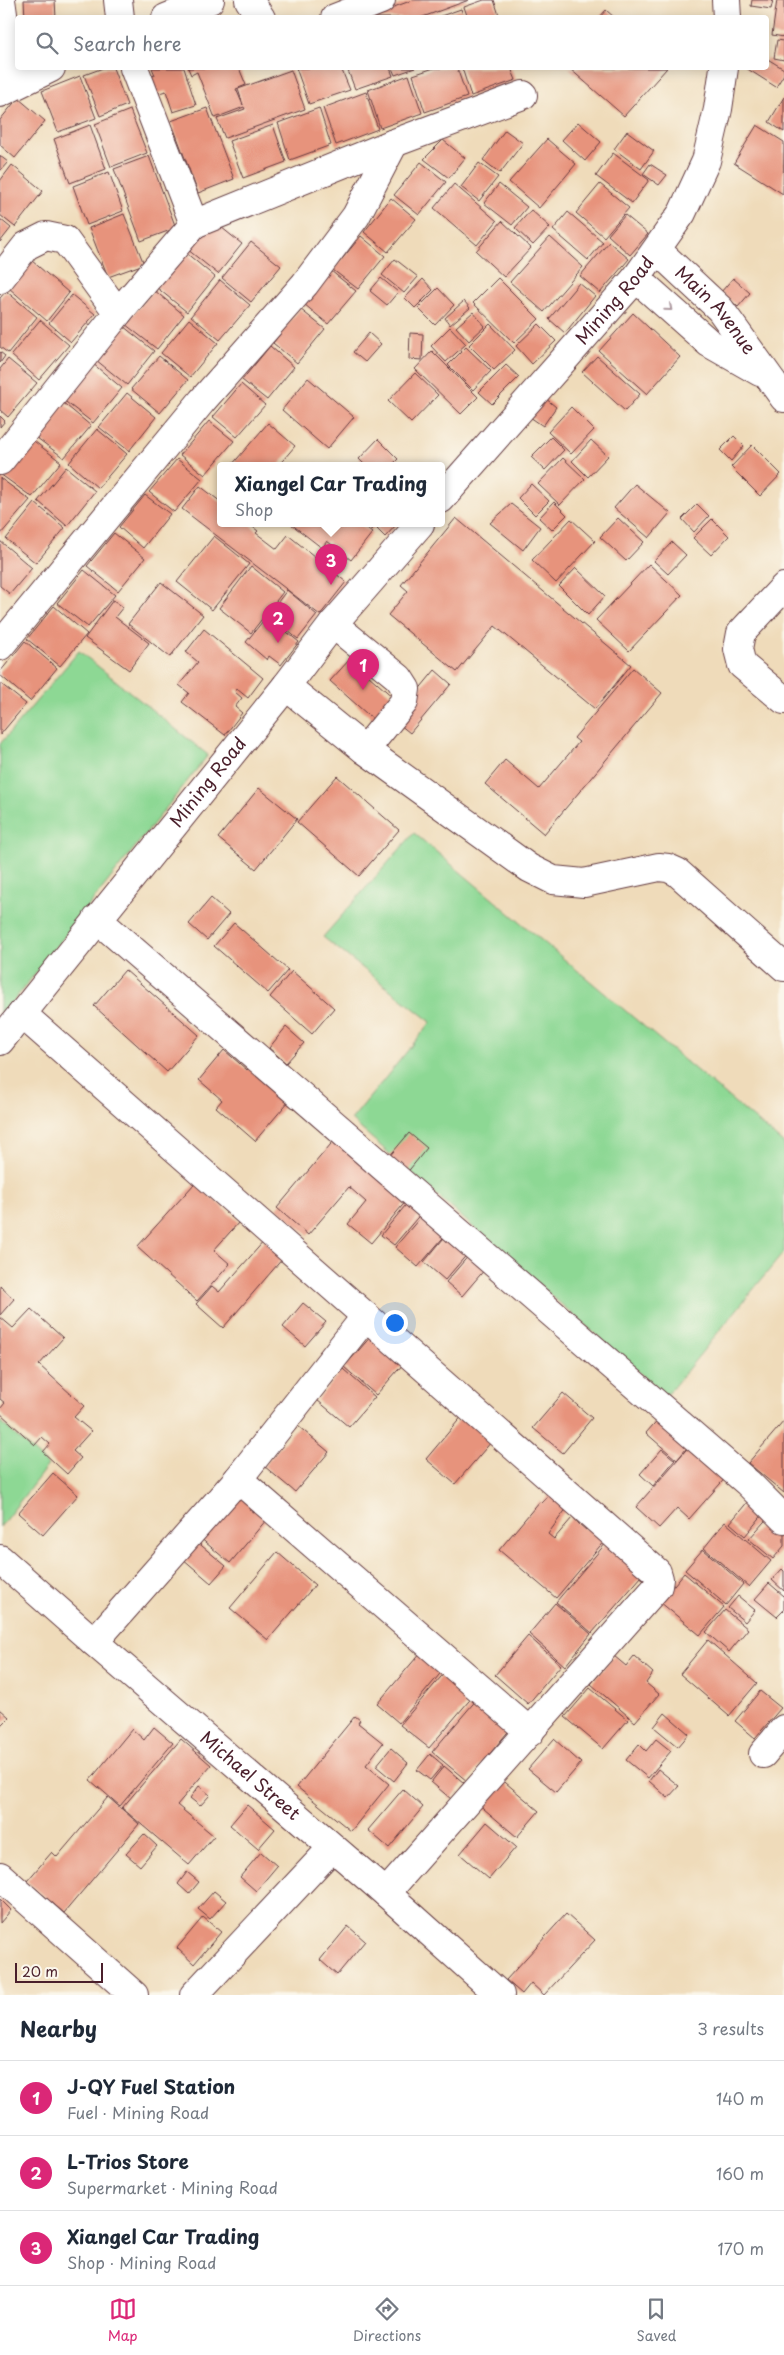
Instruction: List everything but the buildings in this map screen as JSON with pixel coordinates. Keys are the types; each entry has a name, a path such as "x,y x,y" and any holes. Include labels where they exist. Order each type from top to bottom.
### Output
{"street":[{"path":"1,0 7,89 48,70"},
{"path":"118,0 120,15"},
{"path":"173,15 210,0"},
{"path":"249,0 259,15"},
{"path":"343,15 381,0"},
{"path":"726,0 727,15"},
{"path":"135,70 194,224"},
{"name":"Mining Road","path":"445,494 636,278 658,250 682,213 706,161 718,109 724,70"},
{"path":"0,461 118,313 194,224 394,143 523,95"},
{"path":"2,638 202,401 305,284 356,216 394,143"},
{"path":"0,279 26,246 46,236 65,240 118,313"},
{"name":"Main Avenue","path":"658,250 720,308 784,398"},
{"name":"Main Avenue","path":"636,278 709,343 766,375"},
{"name":"Mining Road","path":"0,1041 286,686 333,624 417,527"},
{"path":"784,587 741,634 738,649 742,664 784,700"},
{"path":"333,624 399,678 406,690 404,702 366,750"},
{"path":"286,686 366,750 529,868 553,880 584,884 659,867 668,868 677,872 784,967"},
{"path":"98,919 748,1483 784,1519"},
{"path":"22,1014 657,1572 658,1586 386,1893"},
{"path":"94,1642 238,1479 366,1316"},
{"path":"238,1479 530,1732"},
{"name":"Michael Street","path":"0,1559 386,1893 500,1995"},
{"path":"763,1754 784,1729"},
{"path":"194,1995 332,1848"},
{"path":"0,1876 134,1995"}],"green space":[{"path":"79,651 208,755 0,1018 0,744"},
{"path":"414,833 784,1144 784,1252 666,1396 351,1120 431,1022 323,937"},
{"path":"0,1421 48,1465 0,1527"}],"place":[{"name":"Xiangel Car Trading","path":"331,585"},
{"name":"L-Trios Store","path":"278,643"},
{"name":"J-QY Fuel Station","path":"363,690"}]}
